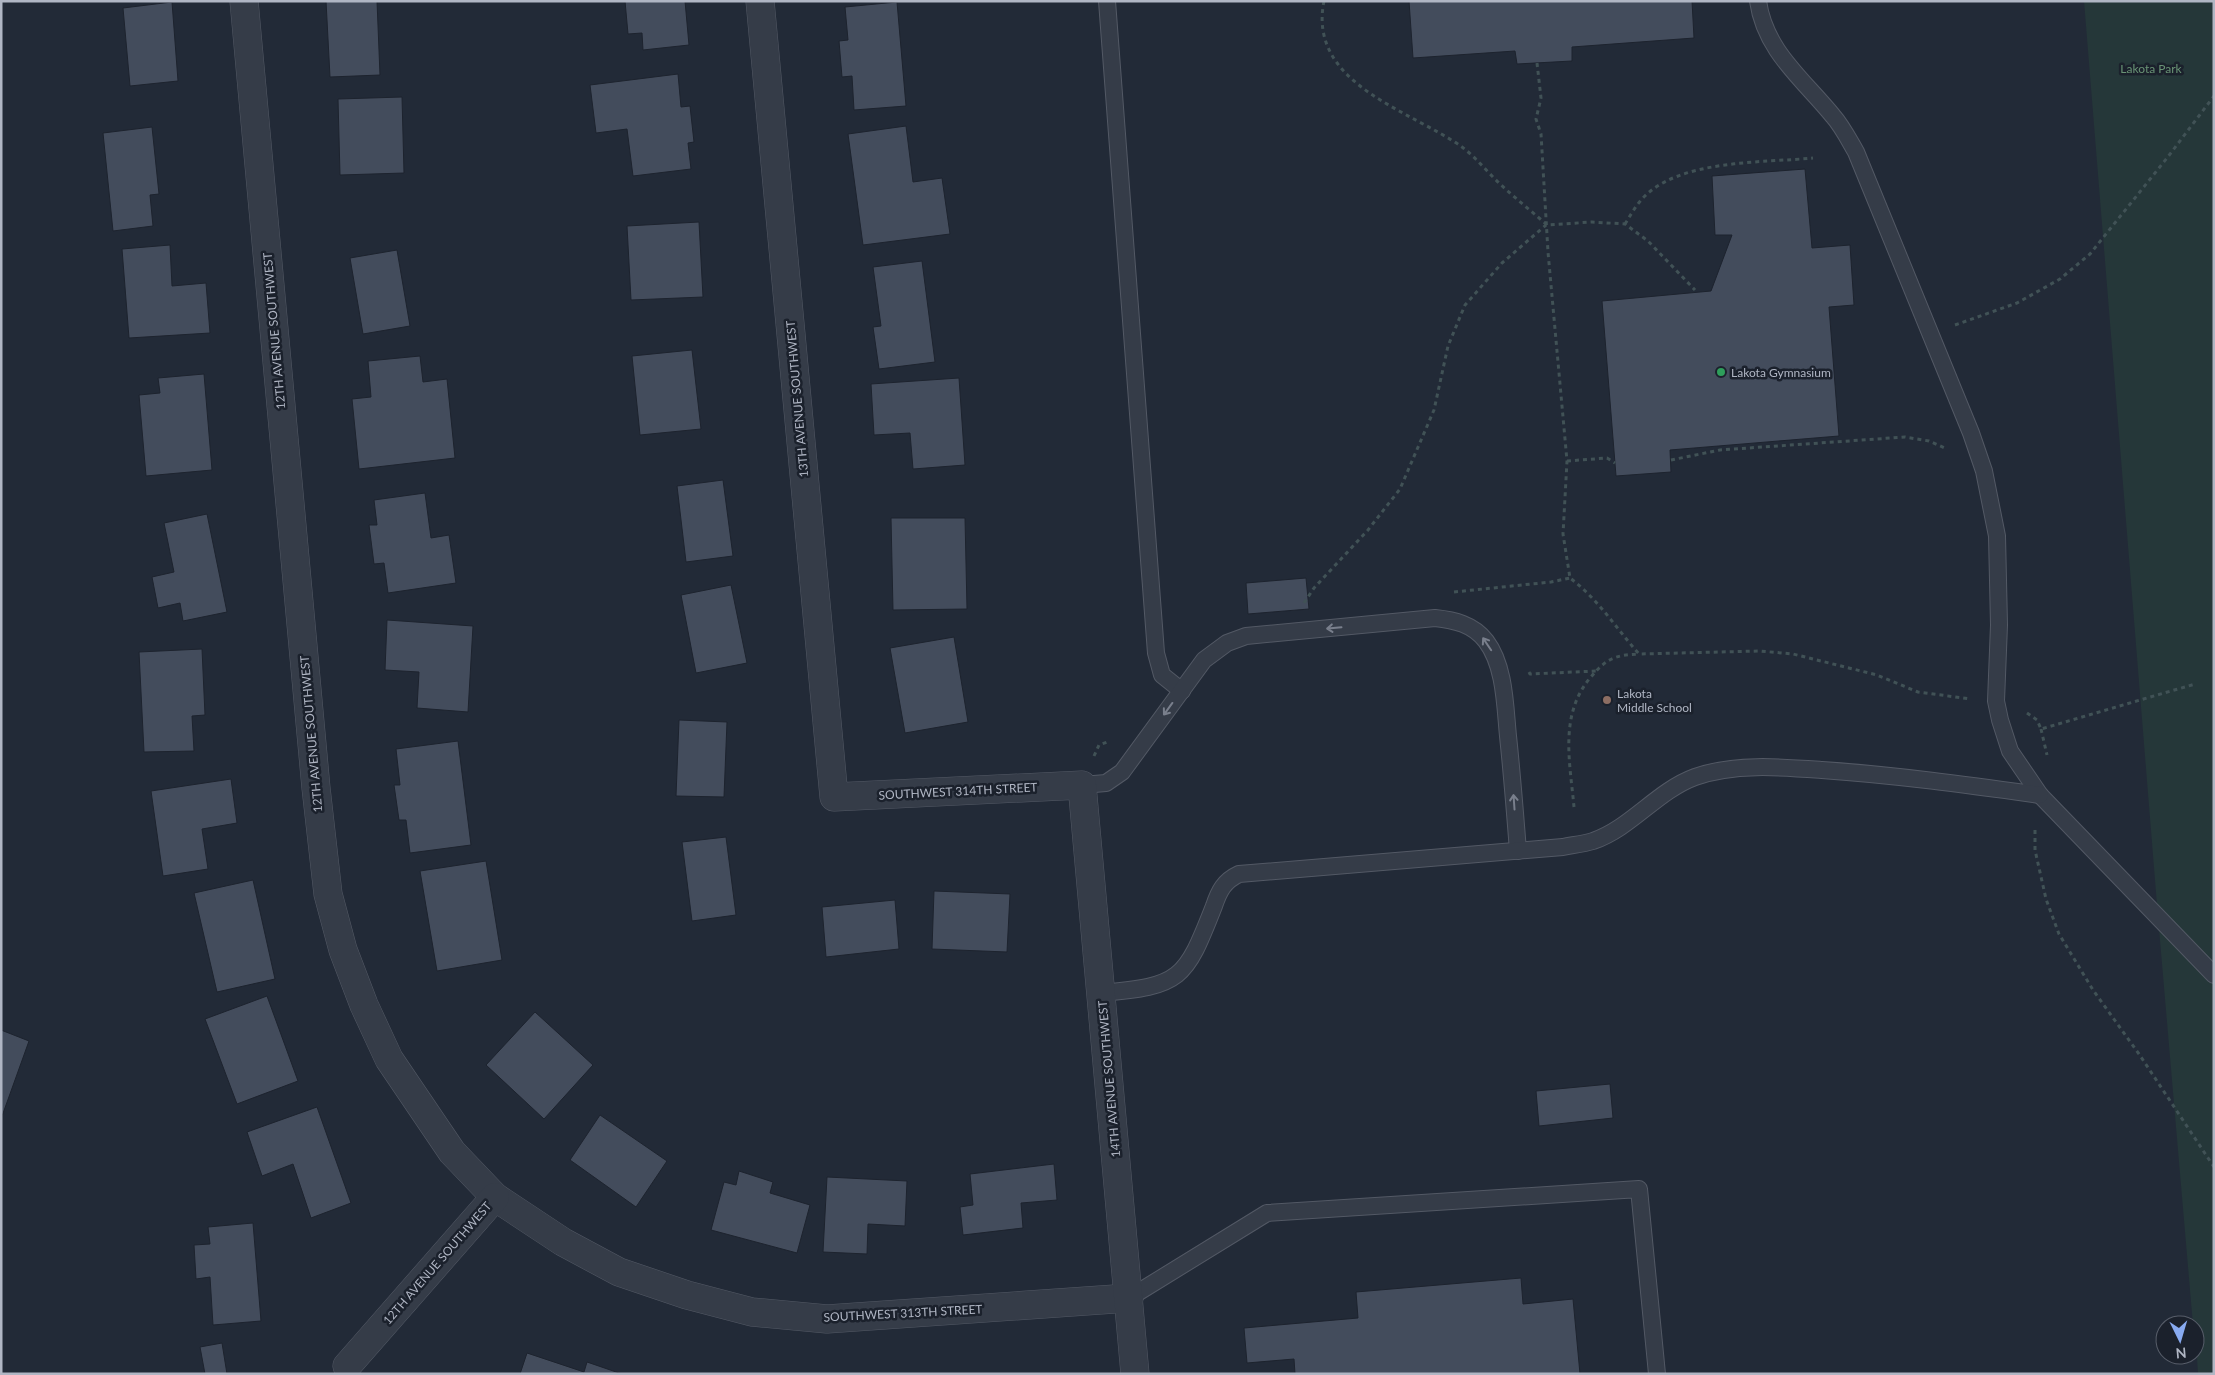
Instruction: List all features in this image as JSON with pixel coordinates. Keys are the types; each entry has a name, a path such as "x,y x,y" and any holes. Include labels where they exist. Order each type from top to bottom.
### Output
{"street":[{"name":"12TH AVENUE SOUTHWEST","path":"244,1 315,778 328,894 343,950 364,1005 389,1059 452,1152 495,1197 348,1366"},
{"name":"13TH AVENUE SOUTHWEST","path":"760,1 834,797"},
{"name":"SOUTHWEST 314TH STREET","path":"834,797 1082,785"},
{"name":"14TH AVENUE SOUTHWEST","path":"1082,785 1135,1374"},
{"name":"SOUTHWEST 313TH STREET","path":"495,1197 563,1242 619,1272 687,1296 752,1312 827,1319 1129,1298"}],"lane":[{"path":"1107,1 1156,653 1162,675 1182,691"},
{"path":"1758,1 1760,18 1782,58 1834,117 1856,152 1971,433 1984,471 1997,536 1999,626 1996,701 2010,751 2040,795 2214,975"},
{"path":"1082,785 1106,783 1122,772 1204,660 1227,643 1246,636 1435,618 1456,620 1473,628 1486,640 1496,660 1508,733 1518,851"},
{"path":"1101,994 1155,986 1180,974 1194,955 1224,884 1239,874 1563,847 1593,841 1616,829 1671,790 1694,777 1725,770 1784,768 1866,773 2040,795"},
{"path":"1129,1298 1267,1213 1639,1189 1657,1374"}],"path":[{"path":"1324,1 1321,16 1322,32 1342,70 1356,84 1373,96 1427,124 1463,147 1546,225"},
{"path":"1537,63 1541,98 1536,119 1541,134 1546,225 1567,462 1563,534 1570,578 1595,600 1639,654"},
{"path":"1930,334 2016,303 2060,279 2090,254 2214,96"},
{"path":"1625,224 1642,199 1656,188 1679,175 1705,167 1813,158"},
{"path":"1302,606 1314,588 1368,530 1400,489 1434,410 1448,346 1465,305 1502,263 1546,225 1592,222 1625,224 1648,241 1694,290"},
{"path":"1671,460 1720,450 1906,437 1929,441 1984,471"},
{"path":"1567,462 1606,458 1615,463"},
{"path":"1456,591 1464,595"},
{"path":"1574,807 1568,747 1570,712 1580,690 1596,671 1617,655 1760,651 1792,654 1877,675 1918,692 1996,701 2019,708 2037,720 2042,729 2048,762 2040,795 2034,836 2035,850 2046,899 2059,934 2093,990 2139,1054 2214,1167"},
{"path":"1528,666 1530,674 1596,671"},
{"path":"2042,729 2195,684"}],"green space":[{"name":"Lakota Park","path":"2084,1 2214,1 2214,1374 2198,1374 2197,1365 2205,1365 2205,1315 2192,1315"}],"building":[{"path":"326,1 377,1 380,75 330,77"},
{"path":"625,1 685,1 689,45 643,50 642,33 628,34"},
{"path":"1409,1 1692,1 1694,38 1572,47 1572,61 1517,64 1515,51 1413,58"},
{"path":"172,2 178,81 130,86 123,8"},
{"path":"897,2 906,106 854,110 852,76 842,77 839,41 848,40 845,7"},
{"path":"678,74 681,107 690,106 694,142 688,143 691,169 633,176 627,129 596,133 590,85"},
{"path":"402,97 404,173 340,175 338,99"},
{"path":"906,126 913,182 942,178 950,234 863,245 848,134"},
{"path":"152,127 159,194 150,195 153,226 113,231 103,133"},
{"name":"Lakota Gymnasium","path":"1805,169 1812,248 1850,245 1854,305 1829,307 1839,436 1670,450 1671,472 1616,476 1602,301 1711,291 1732,235 1715,235 1712,176"},
{"path":"699,222 703,297 631,300 627,226"},
{"path":"170,245 172,286 206,283 210,333 129,338 122,249"},
{"path":"397,250 410,326 363,334 350,258"},
{"path":"922,261 935,362 879,369 873,327 881,326 873,267"},
{"path":"692,350 701,429 640,435 632,356"},
{"path":"420,356 423,382 447,379 455,458 359,469 352,399 371,397 368,361"},
{"path":"204,374 212,470 146,476 139,395 160,393 158,378"},
{"path":"959,378 965,465 913,469 910,433 874,435 871,384"},
{"path":"723,480 733,556 686,562 677,486"},
{"path":"425,493 431,538 449,535 456,583 388,593 384,563 374,564 369,525 377,525 374,500"},
{"path":"207,514 227,612 183,621 180,603 158,608 152,577 174,572 164,523"},
{"path":"891,518 965,518 967,609 893,610"},
{"path":"1306,578 1309,609 1248,614 1246,583"},
{"path":"731,585 747,663 696,673 681,595"},
{"path":"387,620 473,626 468,712 417,708 419,672 385,670"},
{"path":"954,637 968,722 905,733 890,648"},
{"path":"202,649 205,715 192,716 194,751 144,752 139,652"},
{"path":"679,720 727,722 724,797 676,796"},
{"path":"458,741 471,845 410,853 406,820 399,820 394,785 400,785 396,749"},
{"path":"231,779 237,823 202,829 208,869 163,876 151,791"},
{"path":"726,837 736,915 692,921 682,842"},
{"path":"486,861 502,960 437,971 420,871"},
{"path":"253,880 275,979 217,992 194,893"},
{"path":"934,891 1010,894 1007,952 932,949"},
{"path":"895,900 899,949 826,957 822,907"},
{"path":"267,996 298,1081 237,1104 205,1019"},
{"path":"535,1012 593,1065 544,1119 486,1065"},
{"path":"1,1030 29,1041 1,1119"},
{"path":"1610,1084 1613,1118 1539,1126 1536,1091"},
{"path":"317,1107 351,1203 311,1218 293,1164 262,1176 247,1132"},
{"path":"600,1115 667,1161 636,1207 570,1160"},
{"path":"1054,1164 1057,1200 1021,1203 1023,1228 963,1235 960,1207 973,1205 970,1174"},
{"path":"739,1171 773,1182 770,1193 810,1205 797,1253 711,1230 724,1182 736,1185"},
{"path":"827,1177 907,1181 905,1226 868,1224 867,1254 823,1252"},
{"path":"253,1223 261,1321 213,1325 210,1277 196,1279 194,1245 210,1244 208,1227"},
{"path":"1521,1278 1523,1304 1573,1299 1580,1374 1295,1374 1294,1359 1247,1363 1244,1328 1358,1318 1356,1292"},
{"path":"222,1343 227,1374 205,1374 200,1347"},
{"path":"527,1353 584,1372 587,1362 622,1374 520,1374"}],"place":[{"name":"Lakota Gymnasium","path":"1721,372"},
{"name":"Lakota Middle School","path":"1607,700"}]}
